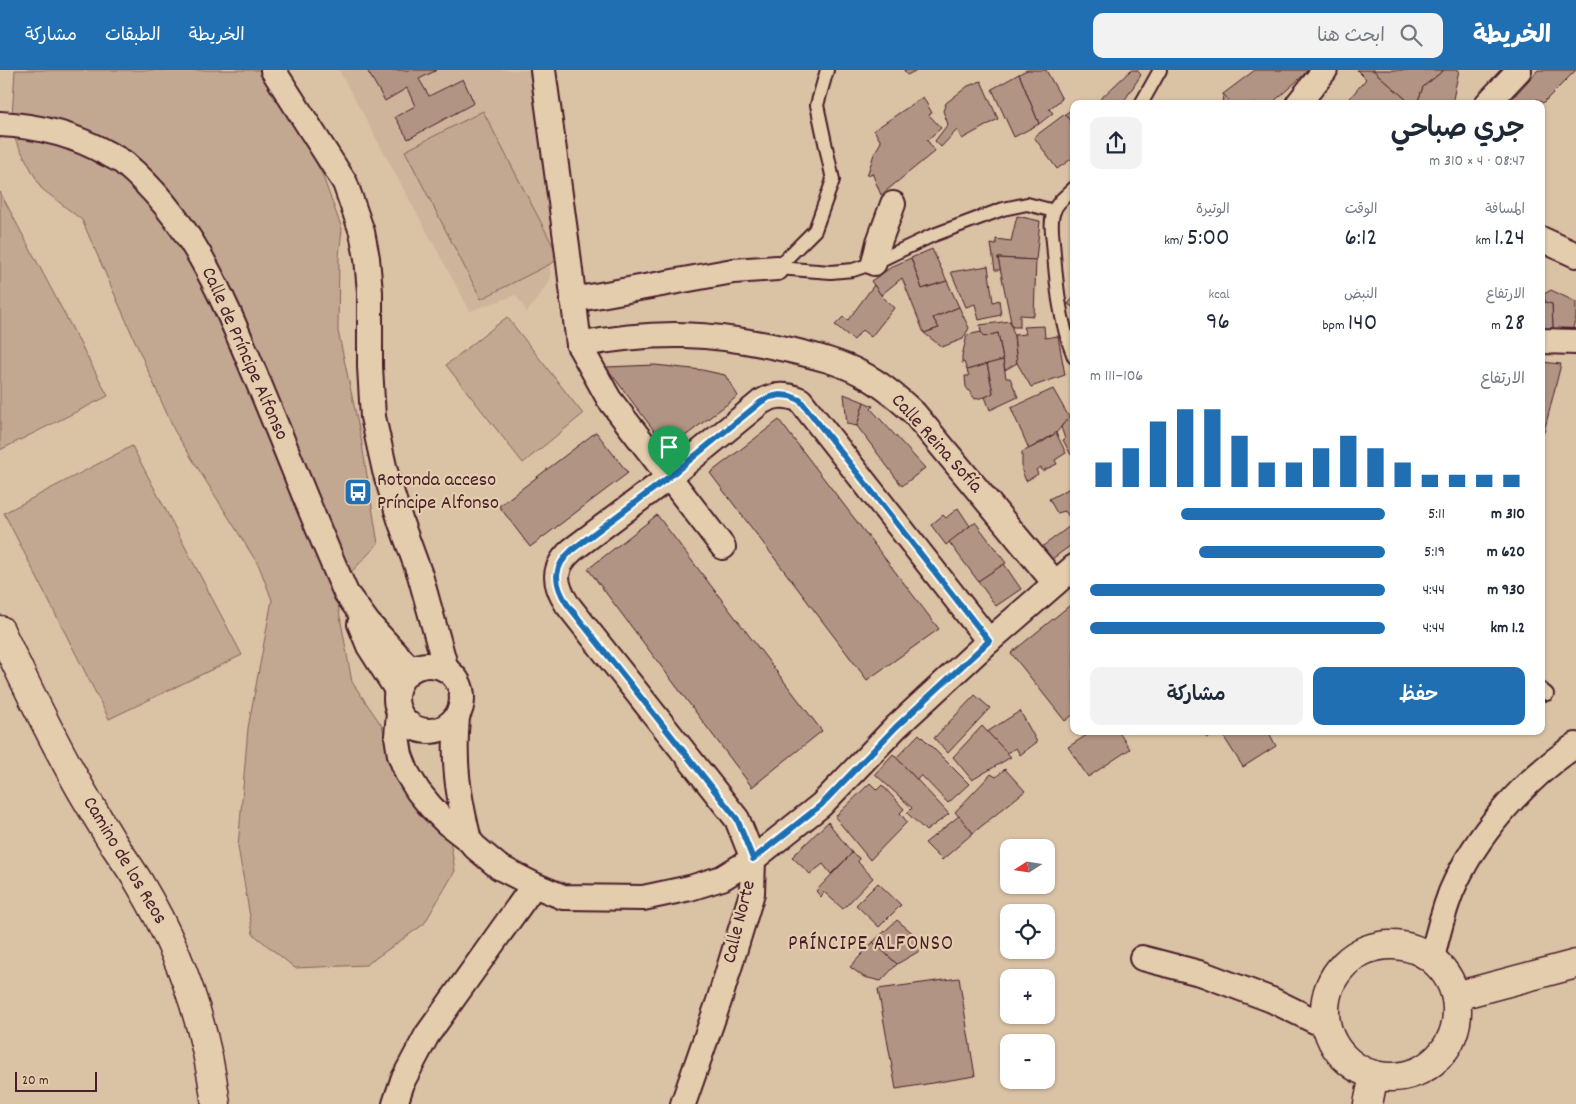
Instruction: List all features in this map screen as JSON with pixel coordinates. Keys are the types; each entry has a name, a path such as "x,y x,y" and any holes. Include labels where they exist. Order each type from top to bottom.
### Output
{"street":[{"path":"273,70 345,183 362,232 367,258 370,292 370,367 374,417 385,470 401,523 420,575 446,669"},
{"path":"543,70 568,246 579,345 609,399 723,547"},
{"path":"1301,100 1325,70"},
{"path":"1491,100 1519,70"},
{"name":"Calle de Príncipe Alfonso","path":"0,124 64,133 94,146 123,162 166,204 190,236 218,289 346,593 368,623 411,670"},
{"path":"874,263 879,242 893,204"},
{"path":"1545,241 1576,255"},
{"path":"573,300 733,271 777,268"},
{"name":"Calle Reina Sofía","path":"579,345 615,338 652,334 726,337 820,357 842,364 863,374 898,398 914,413 1055,583"},
{"path":"1545,341 1576,342"},
{"name":"Calle Norte","path":"683,1104 719,1001 752,893 753,859 737,819 573,612 559,591 557,575 562,559 669,477 761,402 770,397 790,396 800,400 989,641"},
{"path":"400,714 413,728 422,732 442,730 451,725 462,707 463,696 454,676 446,669 429,665 411,670 400,682 396,698 400,714 397,736 400,755 407,773 431,807 499,867 563,897 643,898 690,888 722,878 753,859 821,805 896,727 989,641 1070,570"},
{"path":"346,593 369,646 397,690"},
{"name":"Camino de los Reos","path":"0,630 48,729 75,779 113,844 140,884 163,927 183,971 197,1014 208,1058 216,1104"},
{"path":"457,717 456,770 460,802 469,840"},
{"path":"1432,958 1440,924 1452,892 1467,861 1486,832 1534,779 1576,745"},
{"path":"395,1104 403,1080 427,1035 534,885"},
{"path":"1388,944 1411,947 1432,958 1447,975 1456,996 1457,1019 1451,1041 1437,1059 1418,1072 1404,1076 1374,1075 1353,1065 1337,1048 1327,1027 1326,1004 1332,981 1346,962 1365,950 1388,944"},
{"path":"1142,958 1203,974 1272,1000 1327,1027"},
{"path":"1456,996 1576,964"},
{"path":"1368,1104 1374,1075"}],"lane":[{"path":"777,268 815,230 833,180 817,106 827,70"},
{"path":"1142,100 1160,70"},
{"path":"1070,192 1059,203 1051,219 1060,306 1070,348"},
{"path":"777,268 831,272 853,270 874,263 931,236 1003,209 1027,204 1054,211"}],"shaded area":[{"path":"15,70 263,70 280,94 322,174 342,229 339,256 338,331 361,438 378,544 335,589 352,682 382,726 392,757 447,820 455,871 424,924 366,965 295,968 253,934 238,847 248,728 272,600 259,566 174,430 82,220 41,188 11,132"},
{"path":"339,70 530,70 550,227 550,281 527,312 516,295 470,311"},
{"path":"483,111 560,259 481,299 405,151"},
{"path":"0,192 108,396 0,450"},
{"path":"507,317 583,414 523,463 446,365"},
{"path":"132,446 242,655 109,719 4,513"}],"building":[{"path":"367,70 437,70 419,79 429,96 463,79 474,103 408,139 395,117 415,106 407,88 385,101"},
{"path":"904,70 917,70 907,75"},
{"path":"1027,70 1046,70 1062,99 1049,109 1053,113 1039,124 1019,74"},
{"path":"1131,70 1137,70 1141,75 1125,100 1099,100"},
{"path":"1255,70 1305,70 1307,72 1276,100 1229,100 1223,94"},
{"path":"1357,70 1373,70 1407,100 1348,100 1366,79"},
{"path":"1373,70 1444,70 1423,87 1418,100 1407,100"},
{"path":"1444,70 1459,70 1453,100 1418,100 1423,87"},
{"path":"1538,70 1576,70 1545,101 1537,99 1511,100"},
{"path":"1019,74 1039,124 1014,137 992,89"},
{"path":"981,81 998,119 962,139 957,130 941,147 935,141 948,124 943,111 946,103 968,86"},
{"path":"1223,94 1229,100 1222,100"},
{"path":"923,97 932,113 929,115 941,128 927,140 935,151 881,195 872,173 867,176 874,154 881,142 874,130"},
{"path":"1070,111 1070,121 1065,114"},
{"path":"1065,114 1070,121 1070,160 1057,169 1034,137"},
{"path":"1017,216 1040,221 1036,260 998,258 1001,270 995,270 991,244 996,245 996,239 1011,241"},
{"path":"932,249 947,281 922,289 911,258"},
{"path":"911,258 922,289 947,281 959,307 933,318 939,328 924,333 902,278 881,295 871,281 893,266"},
{"path":"998,258 1036,260 1034,316 1020,315 1020,327 1012,327"},
{"path":"988,266 993,302 999,300 1001,315 979,320 975,304 966,307 951,272"},
{"path":"874,285 894,308 871,337 862,330 854,340 835,325 843,317 848,320"},
{"path":"1551,290 1576,302 1576,318 1572,331 1553,330 1552,304 1545,302 1545,293"},
{"path":"1545,302 1552,304 1553,330 1545,330"},
{"path":"959,307 969,328 963,339 942,347 924,333 939,328 933,318"},
{"path":"1010,321 1014,335 1017,363 1005,370 998,333 984,337 980,325"},
{"path":"1044,326 1045,338 1058,336 1065,375 1031,387 1017,363 1014,335 1026,334 1023,327"},
{"path":"981,332 984,337 998,333 1003,360 967,370 964,362 962,363 962,356 967,335"},
{"path":"1003,360 1006,378 1010,378 1018,397 990,410 985,397 993,393 987,364"},
{"path":"1545,362 1561,364 1545,428"},
{"path":"987,364 993,393 975,399 966,387 965,376 969,376 967,370"},
{"path":"655,365 702,370 725,375 738,396 668,449 606,367"},
{"path":"1053,389 1069,417 1056,433 1029,449 1011,408"},
{"path":"844,394 864,402 857,426 847,424"},
{"path":"864,402 873,406 871,409 925,468 902,486 857,426"},
{"path":"1070,417 1070,453 1063,440 1065,439 1061,427"},
{"path":"779,420 939,629 867,680 710,473"},
{"path":"596,432 628,473 530,547 499,506"},
{"path":"1056,433 1066,453 1055,460 1057,464 1042,471 1041,467 1036,470 1038,474 1026,481 1022,471 1022,452"},
{"path":"1070,488 1070,518 1065,511 1057,513 1049,499"},
{"path":"958,508 970,526 946,545 931,525 943,515 946,518"},
{"path":"657,515 822,731 752,787 588,569"},
{"path":"975,522 1006,563 978,581 949,542"},
{"path":"1070,526 1070,546 1048,562 1039,549"},
{"path":"1004,564 1021,589 996,606 978,581"},
{"path":"1070,605 1070,717 1065,721 1011,653"},
{"path":"975,695 990,708 948,753 934,738"},
{"path":"1020,711 1037,742 1020,755 1016,748 1007,753 987,732"},
{"path":"982,726 1011,757 972,780 953,757"},
{"path":"919,734 969,784 948,803 921,775 917,780 896,758"},
{"path":"1087,735 1121,735 1130,749 1088,777 1068,747"},
{"path":"1223,735 1270,735 1276,746 1243,767"},
{"path":"893,754 949,814 926,831 907,813 912,808 875,774"},
{"path":"1005,769 1025,791 973,833 955,812 991,774 996,777"},
{"path":"870,783 877,790 882,785 904,809 900,813 907,822 870,860 835,817"},
{"path":"959,816 973,833 942,860 925,843"},
{"path":"828,822 852,853 831,874 823,864 810,874 792,857"},
{"path":"852,853 859,858 858,862 873,878 843,909 824,892 821,897 816,891"},
{"path":"878,883 901,905 879,927 856,905"},
{"path":"897,920 928,946 897,964 873,942"},
{"path":"873,942 897,964 881,981 864,977 850,967"},
{"path":"959,978 975,1076 896,1089 878,989"}],"place":[{"name":"Rotonda acceso Príncipe Alfonso","path":"358,492"}],"district":[{"name":"PRÍNCIPE ALFONSO","path":"871,945"}],"route":[{"path":"780,395 800,400 989,641 896,727 821,805 753,859 737,819 567,604 559,591 557,575 562,559 669,477 761,402 770,397 780,395"}]}
